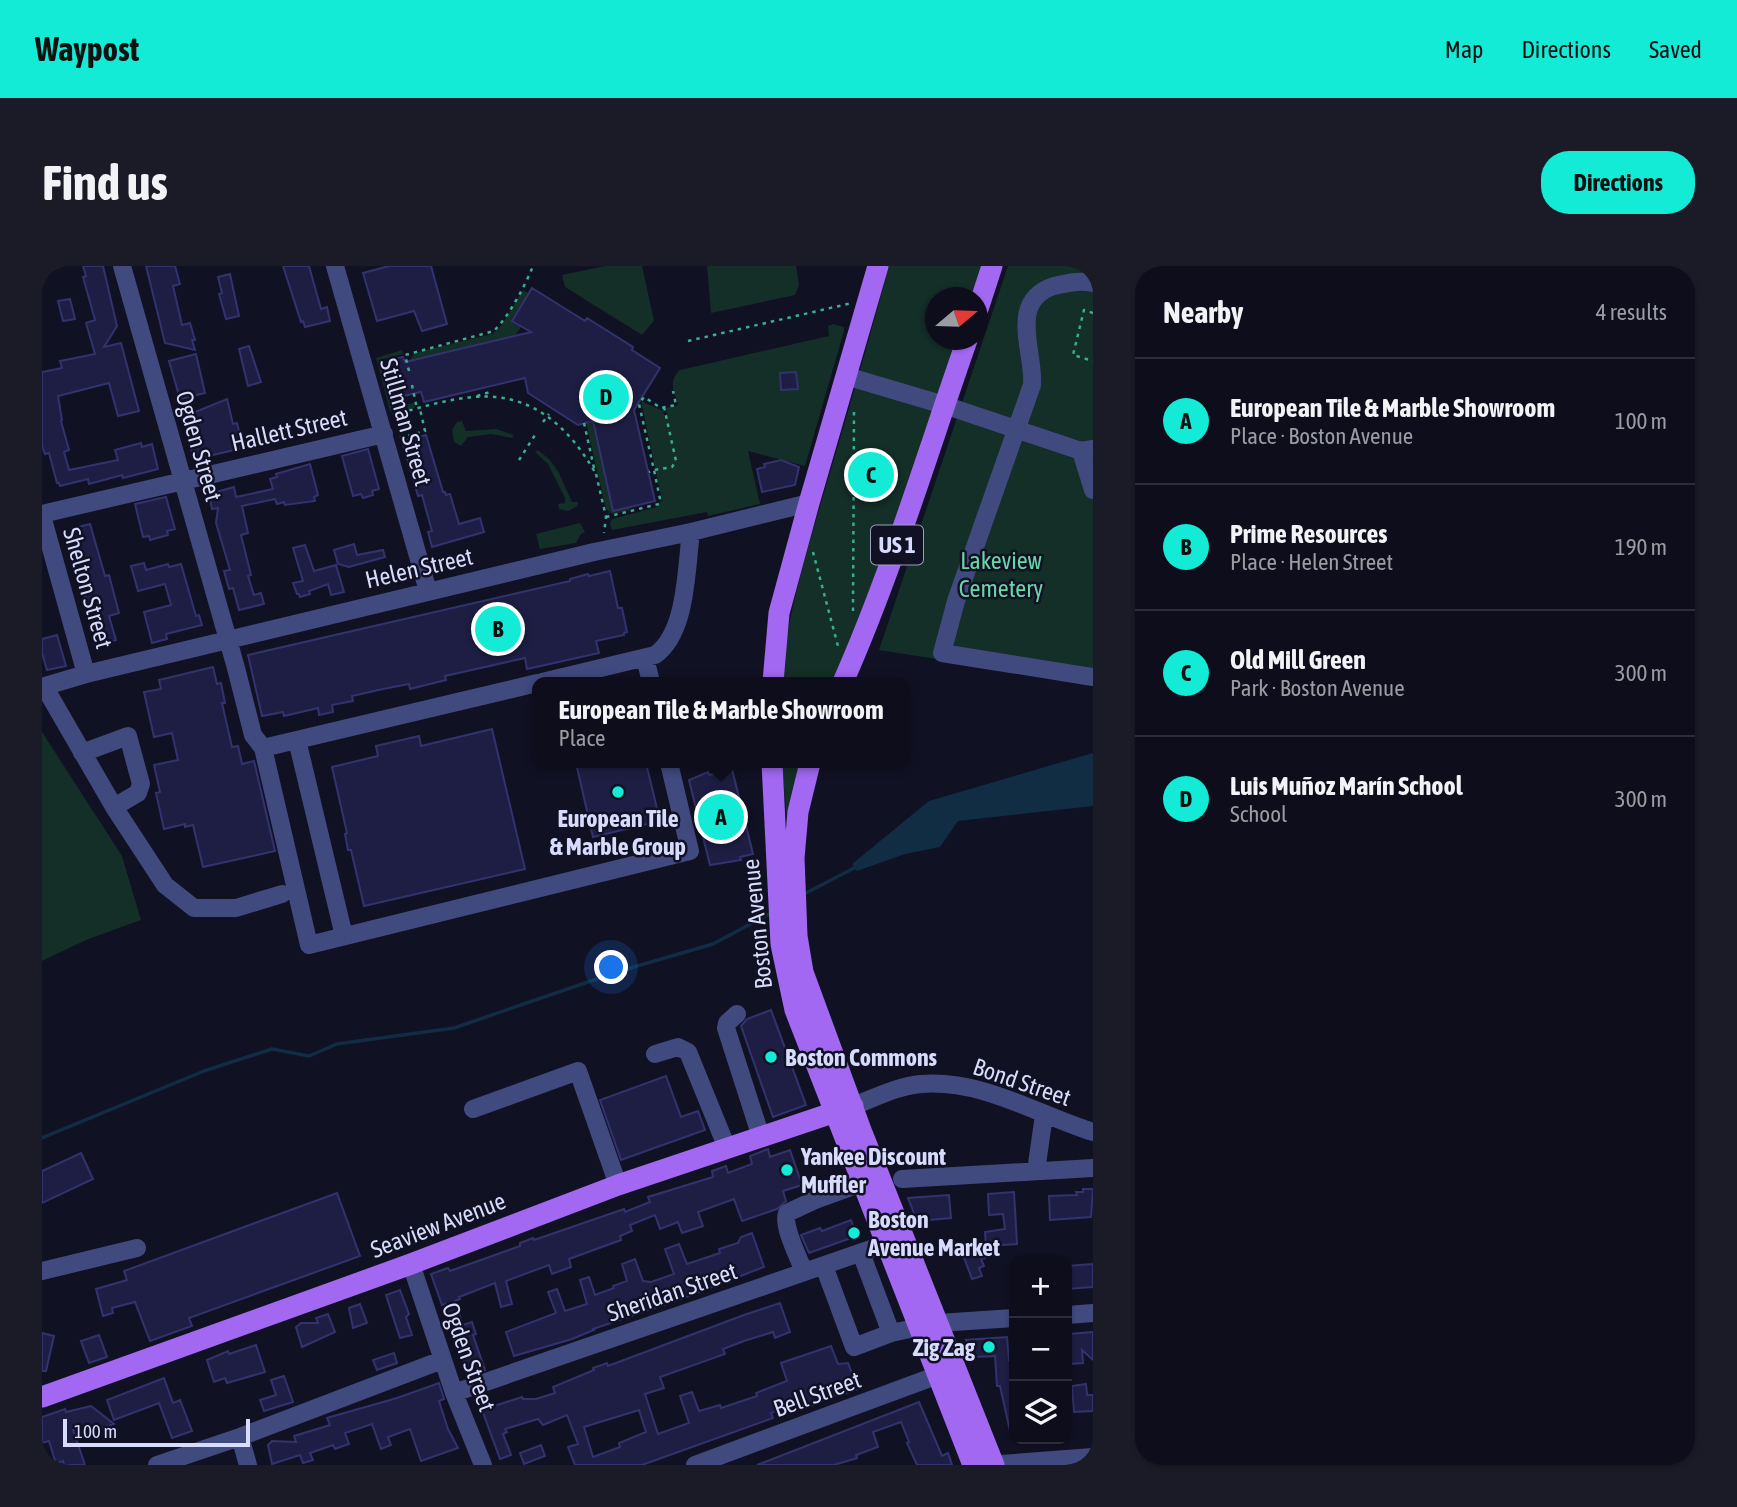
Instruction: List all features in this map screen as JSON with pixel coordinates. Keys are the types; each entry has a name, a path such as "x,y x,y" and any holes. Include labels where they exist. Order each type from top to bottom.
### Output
{"main road":[{"path":"773,677 779,613 878,266"},
{"path":"985,287 992,266"},
{"name":"US 1","path":"845,677 888,572 963,350"},
{"name":"Boston Avenue","path":"773,768 795,1010 844,1110 946,1372 987,1465"},
{"name":"Boston Avenue","path":"786,897 809,768"},
{"name":"Seaview Avenue","path":"42,1397 411,1264 618,1185 844,1110"},
{"name":"Boston Avenue","path":"895,1241 896,1270 906,1295 928,1326"}],"street":[{"name":"Ogden Street","path":"122,266 184,479 253,735 263,748 309,944 344,936"},
{"name":"Stillman Street","path":"335,266 367,346 428,591"},
{"path":"1093,283 1085,281 1050,287 1035,298 1028,313 1025,331 1033,370 1032,385 956,601 942,653 1093,677"},
{"path":"846,376 1087,450 1093,489"},
{"name":"Hallett Street","path":"42,515 184,479 390,436"},
{"name":"Helen Street","path":"43,686 226,639 594,551 691,532 809,503"},
{"name":"Shelton Street","path":"42,515 86,674"},
{"path":"565,677 645,658 666,648 679,618 691,532"},
{"path":"645,658 650,677"},
{"path":"263,748 532,685"},
{"path":"43,686 114,807 165,885 194,908 236,908 282,894"},
{"path":"82,753 128,736 141,784 138,793 114,807"},
{"path":"297,740 344,936 690,852 670,768"},
{"path":"737,1014 727,1023 726,1028 761,1137"},
{"path":"655,1054 678,1047 688,1052 727,1148"},
{"path":"473,1109 578,1071 618,1185"},
{"name":"Bond Street","path":"844,1110 902,1088 920,1084 948,1084 973,1087 995,1094 1093,1132"},
{"path":"1037,1171 1044,1115"},
{"path":"902,1179 1093,1168"},
{"path":"804,1272 788,1230 785,1219 787,1213 815,1199 871,1180"},
{"name":"Sheridan Street","path":"454,1394 895,1241"},
{"path":"42,1271 137,1248"},
{"path":"861,1253 891,1334"},
{"name":"Ogden Street","path":"411,1264 454,1394 483,1465"},
{"path":"824,1266 854,1347 891,1334 928,1326 1009,1318"},
{"path":"871,1280 896,1270"},
{"path":"880,1305 906,1295"},
{"path":"1072,1315 1093,1313"},
{"path":"158,1465 240,1437 442,1360"},
{"name":"Bell Street","path":"695,1465 946,1372"},
{"path":"240,1437 248,1465"},
{"path":"987,1465 1093,1457"}],"path":[{"path":"409,371 405,355 494,331 501,324 533,266"},
{"path":"688,341 853,303"},
{"path":"1093,313 1084,310 1073,355 1093,361"},
{"path":"390,436 425,431 412,385"},
{"path":"606,517 659,503 639,404 643,397 661,408 676,405 674,391"},
{"path":"390,415 490,392"},
{"path":"474,397 508,399 548,415 577,443 596,474"},
{"path":"649,472 672,467 676,461 664,407"},
{"path":"853,616 855,408"},
{"path":"542,422 548,415"},
{"path":"584,423 606,517 604,533"},
{"path":"519,460 535,435"},
{"path":"811,542 842,660"}],"green space":[{"path":"605,266 642,266 654,321 642,335 565,287 562,275"},
{"path":"707,266 796,266 799,285 795,295 711,313"},
{"path":"889,266 984,266 977,287 925,287 925,350 956,350 865,613 833,677 782,677 788,629 814,527"},
{"name":"Lakeview Cemetery","path":"1008,266 1093,266 1093,684 879,650 980,350 988,350 988,326"},
{"path":"523,290 528,293 511,320 521,327 515,336 414,359 417,376 409,363 414,353 492,334 499,329"},
{"path":"833,324 844,327 844,331 805,466 748,451 760,504 708,516 707,512 612,530 612,519 657,507 662,500 641,401 663,411 665,418 666,408 678,405 673,383 680,370 829,336 828,326"},
{"path":"402,350 403,354 383,359 395,406 414,403 415,406 395,413 390,411 376,358"},
{"path":"462,421 466,431 496,429 514,435 512,438 491,434 468,437 461,446 454,442 452,430 457,422"},
{"path":"592,422 613,510 629,507 630,510 612,514 606,509 586,423"},
{"path":"538,450 558,471 572,502 578,502 577,506 568,511 559,509 558,504 565,503 565,498 548,464 535,452"},
{"path":"580,523 585,532 576,543 540,549 536,534"},
{"path":"42,732 122,856 141,920 86,940 42,961"},
{"path":"782,768 801,768 787,824"}],"water":[{"path":"1093,753 1093,806 958,821 940,847 905,854 857,871 852,864 929,801"}],"building":[{"path":"83,266 103,266 117,326 104,347 121,343 139,411 118,416 109,383 58,396 69,450 64,452 69,470 118,460 115,450 141,443 142,447 152,444 158,469 89,484 88,479 60,486 49,453 45,454 42,446 42,372 62,368 60,361 95,354 86,323 95,320 83,277 86,276"},
{"path":"146,266 175,266 180,284 173,286 182,325 190,323 195,350 165,343"},
{"path":"283,266 309,266 321,309 327,307 330,321 305,327"},
{"path":"389,266 431,266 447,324 422,331 414,311 377,321 363,273"},
{"path":"230,274 239,316 226,319 219,294 222,293 218,277"},
{"path":"532,288 585,321 587,318 660,368 634,410 655,501 613,511 593,421 578,425 528,393 525,378 424,402 421,392 399,397 390,360 403,357 405,362 531,332 512,321"},
{"path":"70,299 75,319 63,321 58,301"},
{"path":"249,346 261,382 248,386 239,349"},
{"path":"196,354 205,393 180,399 169,361"},
{"path":"796,372 798,389 781,390 780,373"},
{"path":"227,399 243,448 196,459 193,457 185,416"},
{"path":"426,435 443,492 450,494 459,524 480,518 484,532 432,547 428,532 432,531 422,495 418,496 402,441"},
{"path":"368,449 379,489 372,491 373,495 363,498 361,494 353,496 342,456"},
{"path":"781,460 799,467 795,485 762,492 757,469 765,467 764,464"},
{"path":"310,464 318,495 314,497 315,501 285,505 284,502 277,504 275,499 242,506 248,533 241,535 251,575 248,576 254,595 261,593 264,604 239,610 233,588 229,589 224,571 230,570 216,523 218,508 212,509 209,494 234,487 236,497 273,489 270,479 277,477 276,474"},
{"path":"166,497 175,529 167,531 168,535 150,540 149,536 143,537 135,504"},
{"path":"90,524 105,576 109,575 119,613 109,616 116,640 101,644 98,642 75,562 79,561 71,529"},
{"path":"354,544 357,555 383,550 385,557 349,567 338,564 334,550"},
{"path":"305,545 314,571 336,565 344,592 331,595 328,584 309,591 310,594 300,597 297,594 293,583 303,581 293,548"},
{"path":"144,563 146,570 168,564 169,567 181,564 196,616 199,615 202,625 166,634 167,639 152,643 144,612 171,605 165,584 138,591 131,566"},
{"path":"610,571 618,608 622,608 627,632 596,641 599,653 527,669 525,658 445,676 446,680 410,689 409,684 383,689 352,696 353,701 332,705 333,712 319,715 318,708 284,716 283,712 262,716 248,655"},
{"path":"57,635 66,666 47,670 42,653 42,639"},
{"path":"213,667 217,684 221,683 225,703 222,703 232,747 238,746 242,764 254,761 275,851 203,867 193,825 164,829 156,793 160,792 154,765 178,760 172,733 154,737 144,692 161,689 159,680"},
{"path":"492,729 525,869 364,906 351,850 348,850 347,833 332,767 378,756 376,746 419,736 421,746"},
{"name":"European Tile & Marble Group","path":"577,768 647,768 660,821 593,837"},
{"path":"732,769 753,854 740,857 741,860 710,865 689,780 708,772 709,775"},
{"name":"Boston Commons","path":"771,1010 806,1105 773,1117 741,1026 747,1019"},
{"path":"666,1076 681,1117 698,1111 705,1130 621,1160 600,1100"},
{"path":"768,1149 770,1157 790,1150 802,1185 783,1191 786,1201 777,1209 742,1221 734,1199 698,1212 703,1226 682,1233 678,1222 660,1229 655,1215 630,1225 632,1231 620,1236 621,1240 569,1259 571,1267 552,1274 549,1265 506,1281 512,1304 501,1307 495,1283 459,1297 460,1299 455,1301 463,1325 472,1322 476,1334 473,1335 485,1370 469,1376 451,1329 445,1304 442,1305 431,1274 448,1268 450,1271 520,1246 520,1243 533,1238 534,1240 624,1209 625,1212 650,1202 648,1197 713,1177 712,1171 726,1166 728,1173 752,1164 750,1156"},
{"path":"81,1153 93,1179 42,1203 42,1171"},
{"path":"1083,1189 1093,1189 1091,1217 1050,1220 1049,1196 1077,1195 1076,1192 1083,1192"},
{"path":"1014,1192 1017,1244 986,1246 985,1232 1005,1229 1003,1214 989,1215 988,1194"},
{"path":"337,1193 360,1256 189,1318 192,1326 150,1341 135,1302 112,1308 113,1313 103,1316 96,1289 127,1280 124,1271"},
{"path":"949,1195 951,1218 917,1221 908,1198"},
{"path":"851,1220 857,1236 809,1253 801,1235 820,1228 822,1231"},
{"path":"752,1233 764,1267 572,1339 514,1356 506,1332 556,1313 548,1292 557,1289 565,1311 587,1304 580,1280 589,1277 595,1295 614,1288 613,1286 627,1281 622,1264 635,1259 643,1281 651,1282 674,1274 665,1249 679,1244 687,1264 720,1253 719,1249 738,1243 741,1237"},
{"path":"982,1248 985,1258 981,1259 984,1266 979,1268 982,1276 972,1279 963,1255"},
{"path":"1093,1264 1093,1287 1072,1289 1072,1266"},
{"path":"400,1290 409,1314 406,1317 412,1335 400,1338 386,1295"},
{"path":"780,1303 790,1332 775,1338 773,1332 744,1341 723,1349 725,1354 660,1377 664,1388 645,1394 658,1434 689,1423 680,1396 692,1392 699,1411 720,1405 721,1408 757,1396 756,1393 787,1381 781,1363 831,1346 838,1364 848,1363 858,1389 844,1394 843,1392 801,1410 799,1403 771,1413 773,1418 642,1465 575,1465 568,1447 578,1444 567,1415 543,1425 538,1419 505,1429 507,1432 503,1434 511,1455 500,1459 482,1410 522,1397 536,1399 555,1393 553,1387 594,1370 593,1368 607,1363 608,1366","holes":["639,1410 646,1432 619,1443 620,1447 593,1457 584,1427"]},
{"path":"360,1304 367,1323 353,1328 349,1308"},
{"path":"328,1314 335,1332 302,1347 296,1327 301,1323 318,1323 316,1318"},
{"path":"1093,1332 1093,1360 1082,1350 1083,1363 1072,1364 1072,1334"},
{"path":"42,1333 54,1336 46,1371 42,1371"},
{"path":"99,1335 107,1357 89,1363 81,1341"},
{"path":"1007,1337 1009,1426 1000,1386 997,1386 995,1356 974,1357 966,1340"},
{"path":"256,1345 265,1372 227,1383 225,1378 214,1382 207,1360 228,1351 229,1354"},
{"path":"394,1353 397,1363 377,1370 373,1360"},
{"path":"284,1376 293,1402 264,1411 260,1400 276,1395 271,1380"},
{"path":"164,1378 173,1403 180,1400 192,1431 172,1438 159,1403 114,1420 107,1400"},
{"path":"439,1383 444,1399 439,1401 448,1429 458,1448 421,1461 410,1429 388,1437 391,1445 381,1449 372,1424 345,1433 349,1444 335,1449 333,1445 310,1453 313,1460 303,1463 300,1455 272,1464 268,1445 272,1441 296,1442 294,1436 330,1425 327,1418"},
{"path":"1086,1384 1087,1395 1093,1395 1093,1411 1074,1412 1072,1386"},
{"path":"919,1402 942,1456 948,1453 952,1465 917,1465 901,1422 873,1432 878,1447 856,1455 857,1458 834,1465 757,1465"},
{"path":"91,1406 114,1424 95,1431 93,1425 73,1430 85,1465 64,1465 63,1461 56,1464 49,1441 42,1443 42,1417 65,1409 66,1412"},
{"path":"541,1445 545,1456 524,1464 520,1453"}],"waterway":[{"path":"804,894 856,867"},
{"path":"42,1138 204,1071 272,1049 309,1056 337,1044 454,1028 620,971 713,944 773,912"}],"place":[{"name":"Luis Muñoz Marín School","path":"606,397"},
{"name":"Old Mill Green","path":"871,475"},
{"name":"Prime Resources","path":"498,629"},
{"name":"European Tile & Marble Group","path":"618,792"},
{"name":"European Tile & Marble Showroom","path":"721,817"},
{"name":"Boston Commons","path":"771,1057"},
{"name":"Yankee Discount Muffler","path":"787,1170"},
{"name":"Boston Avenue Market","path":"854,1233"},
{"name":"Zig Zag","path":"989,1347"}]}
